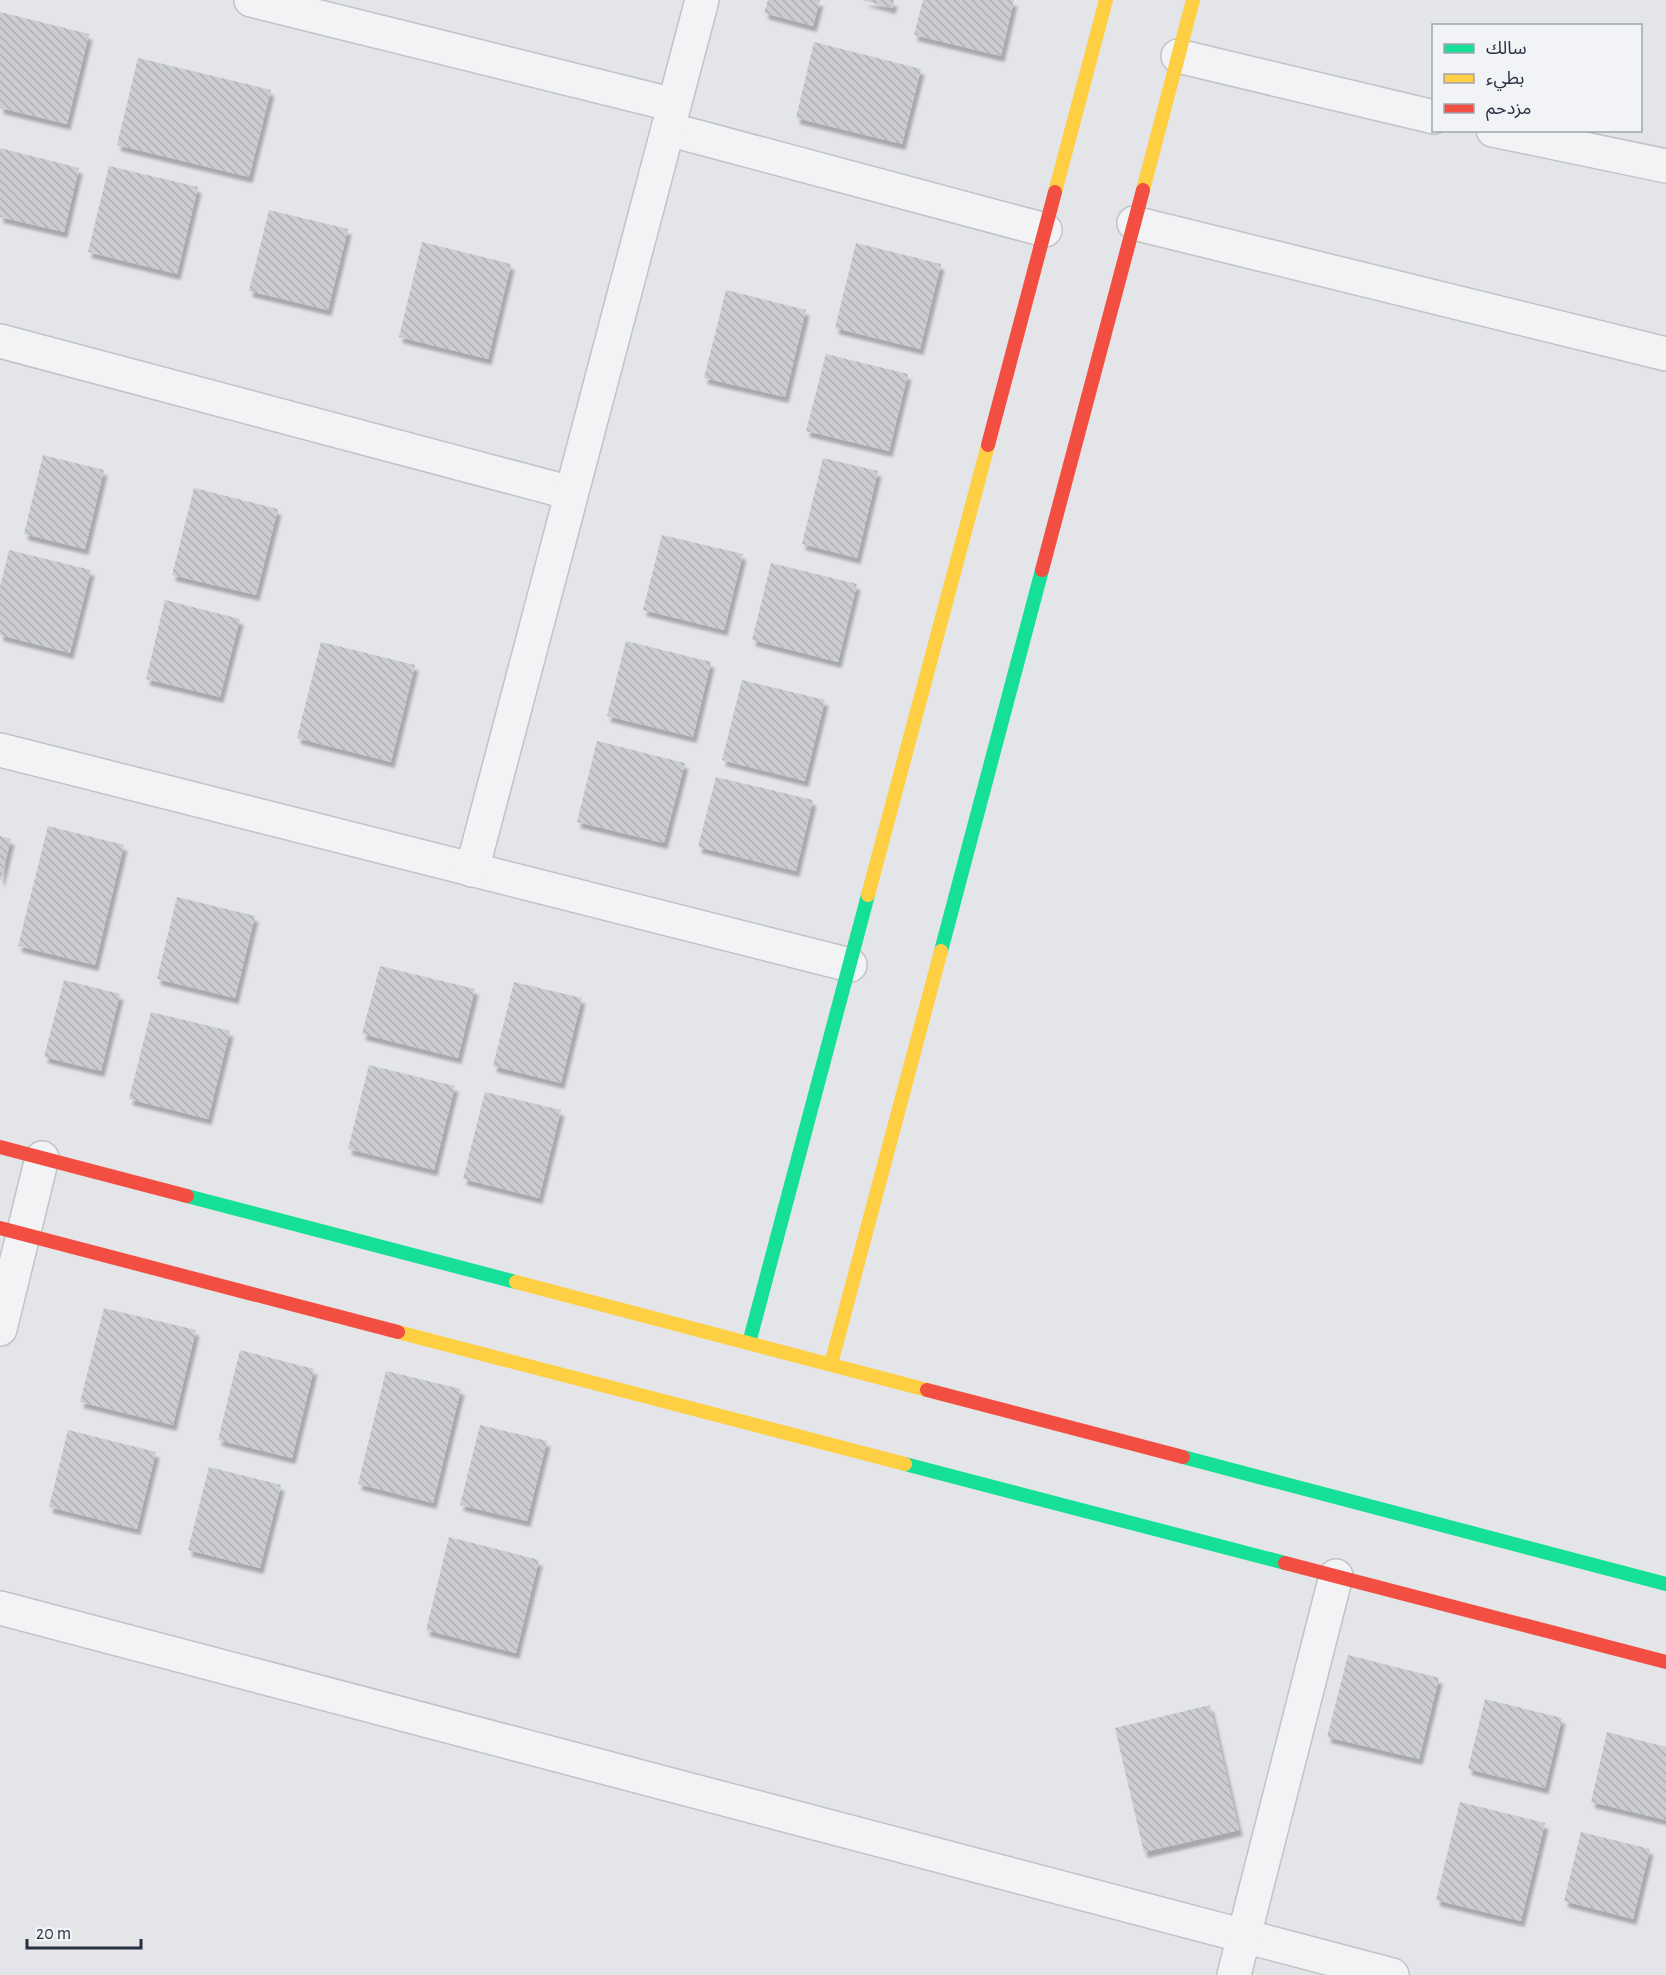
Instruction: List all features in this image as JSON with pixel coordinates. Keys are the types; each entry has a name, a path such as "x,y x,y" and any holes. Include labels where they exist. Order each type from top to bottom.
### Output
{"street":[{"path":"251,0 671,117 1045,230"},
{"path":"472,870 702,0"},
{"path":"749,1343 1106,0"},
{"path":"831,1364 1193,0"},
{"path":"1178,56 1432,117"},
{"path":"1503,132 1666,166"},
{"path":"1134,224 1666,354"},
{"path":"0,341 571,493"},
{"path":"0,750 850,965"},
{"path":"0,1147 1666,1584"},
{"path":"0,1329 12,1232 42,1158"},
{"path":"12,1232 1666,1662"},
{"path":"1234,1975 1336,1576"},
{"path":"0,1608 1392,1975"}],"building":[{"path":"768,0 820,0 813,26 764,13"},
{"path":"863,0 894,0 892,8"},
{"path":"923,0 1014,0 1001,56 914,35"},
{"path":"0,12 89,34 67,124 0,108"},
{"path":"814,42 921,69 902,144 796,118"},
{"path":"138,58 271,90 249,177 117,145"},
{"path":"0,148 79,168 64,232 0,217"},
{"path":"109,166 198,187 177,274 88,252"},
{"path":"269,210 348,229 328,310 249,291"},
{"path":"422,242 511,264 488,359 399,337"},
{"path":"856,243 941,264 920,349 835,328"},
{"path":"726,290 806,310 785,397 704,378"},
{"path":"826,354 908,374 889,451 806,431"},
{"path":"43,455 104,470 85,549 24,534"},
{"path":"823,458 878,471 857,558 802,544"},
{"path":"194,488 278,509 256,595 172,575"},
{"path":"662,535 743,554 724,630 643,610"},
{"path":"9,550 91,570 70,653 0,635 0,587"},
{"path":"771,563 857,584 838,662 752,640"},
{"path":"165,600 240,619 220,697 146,679"},
{"path":"626,641 711,662 693,737 607,716"},
{"path":"321,642 415,665 391,762 297,738"},
{"path":"742,680 825,700 805,781 722,760"},
{"path":"597,741 685,763 664,843 577,822"},
{"path":"716,777 813,800 796,871 698,847"},
{"path":"48,826 124,845 95,965 18,946"},
{"path":"0,836 11,839 1,880 0,880"},
{"path":"177,897 255,916 235,998 157,979"},
{"path":"380,966 475,989 458,1058 362,1034"},
{"path":"64,980 120,994 101,1071 44,1057"},
{"path":"514,982 582,998 561,1083 493,1066"},
{"path":"151,1012 230,1031 208,1119 129,1099"},
{"path":"369,1065 455,1086 434,1170 348,1149"},
{"path":"485,1092 561,1110 539,1198 463,1179"},
{"path":"104,1308 196,1330 173,1425 80,1402"},
{"path":"240,1350 314,1369 292,1458 218,1440"},
{"path":"386,1371 461,1389 433,1503 358,1484"},
{"path":"480,1425 547,1441 527,1521 460,1505"},
{"path":"68,1430 156,1452 137,1529 49,1507"},
{"path":"209,1467 281,1485 260,1568 188,1550"},
{"path":"449,1537 539,1560 516,1653 426,1630"},
{"path":"1348,1655 1439,1678 1419,1759 1327,1737"},
{"path":"1485,1699 1562,1718 1545,1788 1468,1769"},
{"path":"1210,1705 1239,1830 1144,1852 1115,1728"},
{"path":"1607,1732 1666,1747 1666,1820 1591,1802"},
{"path":"1460,1802 1545,1823 1521,1921 1436,1900"},
{"path":"1581,1832 1650,1849 1633,1919 1564,1901"}],"traffic: fast":[{"path":"941,951 1042,570"},
{"path":"749,1343 868,895"},
{"path":"187,1196 516,1282"},
{"path":"1183,1457 1666,1584"},
{"path":"905,1464 1285,1563"}],"traffic: slow":[{"path":"1055,192 1106,0"},
{"path":"1143,190 1193,0"},
{"path":"868,895 988,445"},
{"path":"831,1364 941,951"},
{"path":"516,1282 927,1390"},
{"path":"398,1332 905,1464"}],"traffic: jam":[{"path":"1042,570 1143,190"},
{"path":"988,445 1055,192"},
{"path":"0,1147 187,1196"},
{"path":"0,1228 398,1332"},
{"path":"927,1390 1183,1457"},
{"path":"1285,1563 1666,1662"}]}
